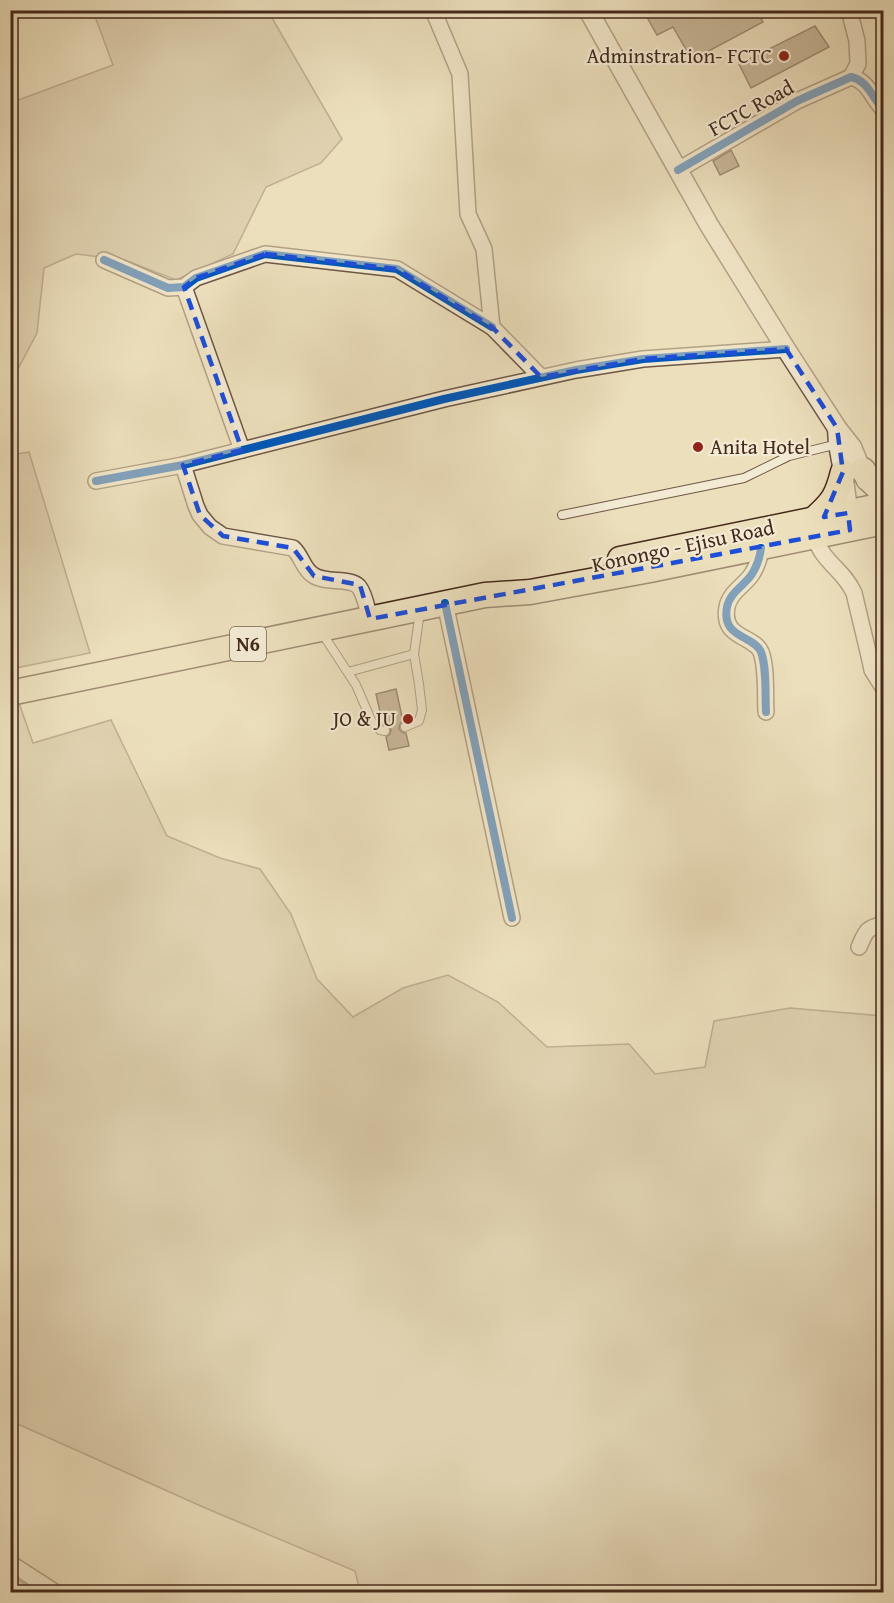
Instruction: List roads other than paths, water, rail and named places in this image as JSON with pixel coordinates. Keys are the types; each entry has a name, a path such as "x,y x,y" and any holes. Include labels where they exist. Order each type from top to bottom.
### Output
{"highway":[{"path":"815,528 853,471 871,481 881,510"},
{"name":"Konongo - Ejisu Road","path":"485,595 525,578 815,528 849,521 881,510"},
{"name":"Konongo - Ejisu Road","path":"10,693 485,595 530,592 762,548 815,528"}],"street":[{"path":"433,10 460,74 468,214 484,249 492,327"},
{"path":"588,10 709,225 838,436 852,447 853,471 849,521"},
{"path":"847,78 858,64 857,41 849,10"},
{"path":"847,78 858,79 869,89 884,110"},
{"name":"FCTC Road","path":"678,170 773,115 847,78"},
{"path":"104,260 168,288 184,287 196,278 265,254 398,269 492,327 541,377"},
{"path":"184,287 242,450"},
{"path":"96,481 183,465 541,377 644,359 786,349"},
{"path":"183,465 196,506 210,527 223,536 293,548 298,552 308,571 314,576 323,580 357,584 361,589 370,619"},
{"path":"815,528 822,554 850,583 877,660 872,670 884,689"},
{"path":"762,548 752,574 730,597 727,618 737,635 755,644 762,653 765,712"},
{"path":"445,603 512,918"},
{"path":"860,947 869,928 884,924"},
{"path":"10,1563 55,1593"}],"lane":[{"path":"562,514 744,478 838,436"},
{"path":"405,727 419,721 422,710 414,654 420,608"},
{"path":"319,629 356,685 372,722 380,730 385,731"},
{"path":"348,672 414,654"}],"place":[{"name":"Adminstration- FCTC","path":"784,56"},
{"name":"Anita Hotel","path":"698,447"},
{"name":"JO & JU","path":"408,719"}]}
